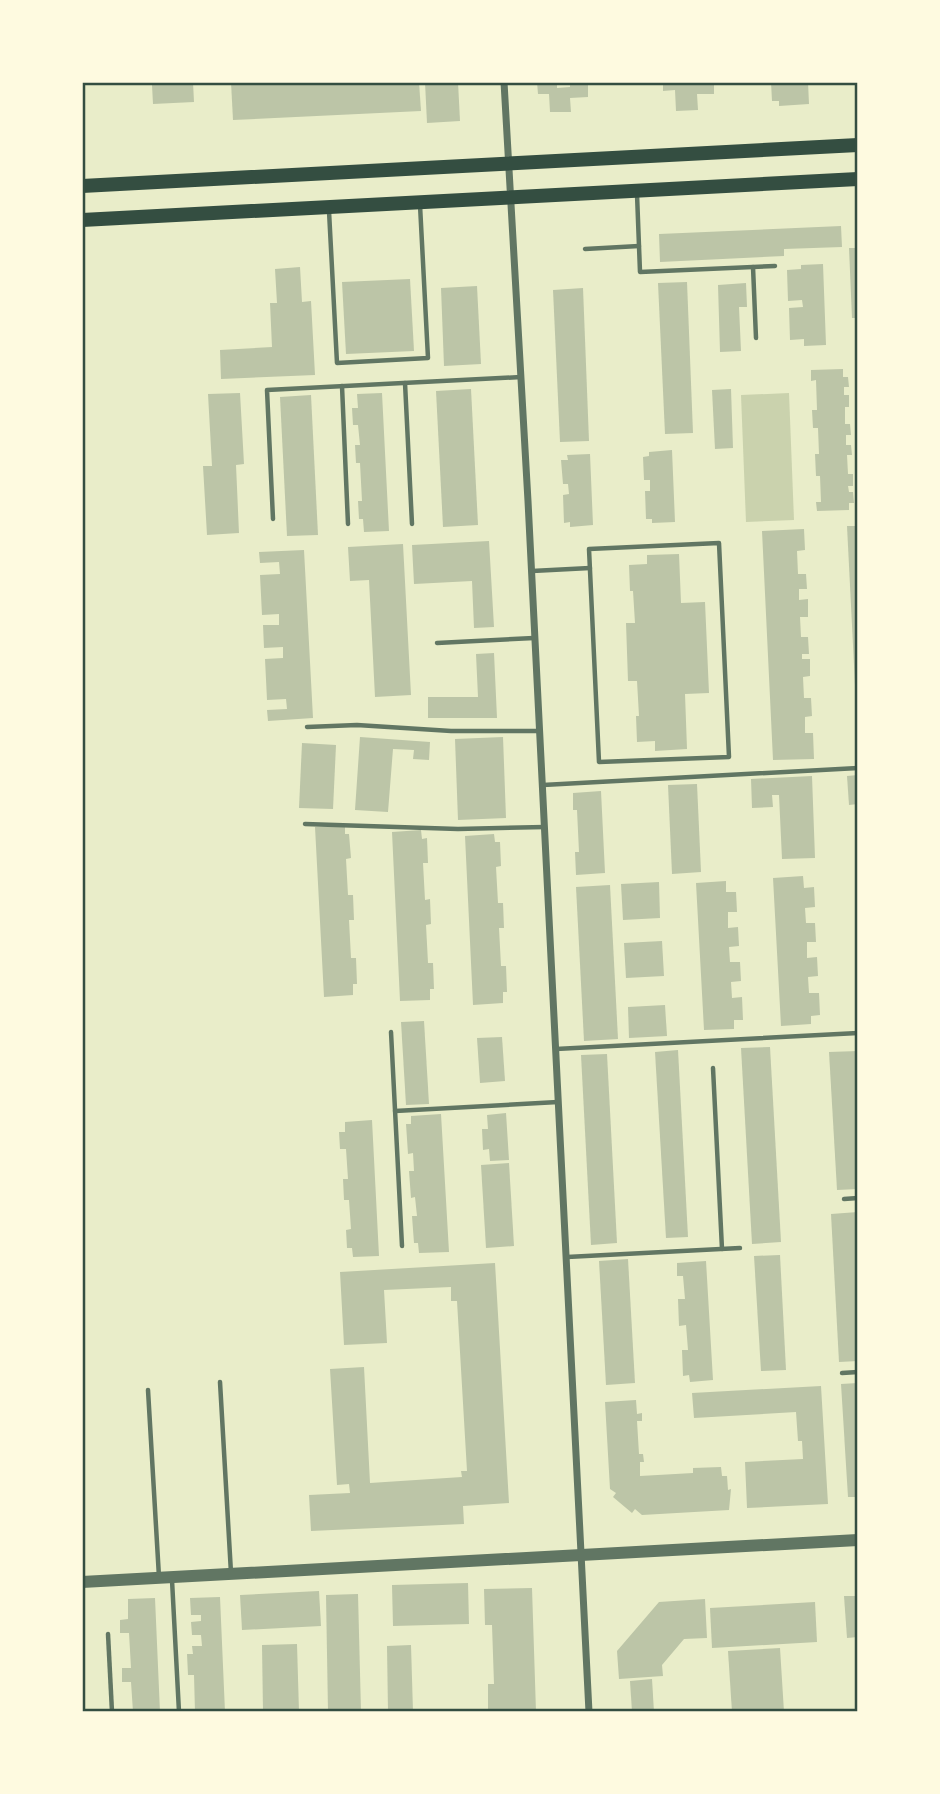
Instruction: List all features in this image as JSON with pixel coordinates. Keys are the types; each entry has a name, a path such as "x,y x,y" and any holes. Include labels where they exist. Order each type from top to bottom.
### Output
{"main road":[{"path":"82,186 858,145"},
{"path":"82,220 858,179"}],"street":[{"path":"504,82 532,571 589,1712"},
{"path":"82,1582 858,1540"}],"lane":[{"path":"637,190 640,272 775,266"},
{"path":"329,207 337,363 402,360 428,358 420,202"},
{"path":"585,249 639,246"},
{"path":"753,267 756,338"},
{"path":"273,519 267,390 521,377"},
{"path":"405,383 412,524"},
{"path":"342,386 348,524"},
{"path":"719,543 729,757 599,762 590,568 589,549 719,543"},
{"path":"532,571 590,568"},
{"path":"437,643 535,638"},
{"path":"307,727 357,725 451,731 540,732"},
{"path":"543,785 858,768"},
{"path":"305,824 458,829 545,827"},
{"path":"391,1032 402,1246"},
{"path":"556,1049 858,1033"},
{"path":"713,1068 722,1250"},
{"path":"395,1111 559,1102"},
{"path":"844,1199 858,1198"},
{"path":"567,1257 740,1248"},
{"path":"842,1373 858,1372"},
{"path":"220,1382 231,1574"},
{"path":"148,1390 179,1712"},
{"path":"108,1634 112,1712"}],"green space":[{"path":"789,393 794,520 746,522 741,395"}],"building":[{"path":"144,82 193,82 194,102 153,104 152,85 144,85"},
{"path":"231,82 419,82 421,111 233,120"},
{"path":"425,82 458,82 460,121 427,123"},
{"path":"537,82 557,82 557,88 570,87 570,82 588,82 588,97 570,98 571,112 550,112 549,94 538,94"},
{"path":"663,82 714,82 714,94 697,94 698,110 676,111 675,90 663,91"},
{"path":"771,82 808,82 809,104 779,106 779,101 772,101"},
{"path":"841,226 842,247 784,249 784,256 660,262 659,234"},
{"path":"849,248 858,248 858,318 852,318"},
{"path":"823,264 826,345 804,346 804,339 790,340 789,308 803,307 802,300 788,301 787,270 801,269 801,265"},
{"path":"300,267 302,302 311,301 315,375 221,379 220,350 272,347 270,303 277,303 275,269"},
{"path":"410,279 414,351 346,354 342,282"},
{"path":"687,282 693,433 665,434 658,283"},
{"path":"746,283 747,307 739,307 741,351 720,352 718,285"},
{"path":"477,286 481,364 444,366 441,288"},
{"path":"583,288 589,441 560,442 553,290"},
{"path":"843,369 843,377 848,377 849,387 844,387 844,395 849,395 849,407 845,407 845,424 850,424 851,435 846,435 846,445 851,445 852,455 847,455 848,474 853,474 853,486 848,486 849,492 853,492 854,503 849,503 849,510 817,511 816,502 821,502 820,476 816,476 815,454 819,454 818,428 813,428 812,410 817,410 816,380 811,381 811,370"},
{"path":"471,389 478,525 443,527 436,391"},
{"path":"731,389 733,448 715,449 712,390"},
{"path":"240,393 244,464 236,465 239,533 207,535 203,466 212,466 208,394"},
{"path":"382,393 389,531 364,532 363,519 359,519 358,501 362,501 360,463 356,463 355,445 360,445 358,425 353,425 352,408 358,408 357,394"},
{"path":"311,395 318,535 287,536 280,397"},
{"path":"672,450 675,522 652,523 652,519 646,519 645,491 650,491 650,480 644,480 643,457 649,456 649,452"},
{"path":"590,454 593,525 570,527 570,522 564,523 563,495 569,494 568,484 563,484 561,460 568,460 567,455"},
{"path":"847,526 858,526 858,705 856,705"},
{"path":"804,529 805,550 797,551 798,574 806,574 807,589 799,589 799,600 808,599 808,617 800,617 801,637 808,637 809,654 802,654 802,659 810,659 810,676 803,677 804,698 811,698 812,716 805,717 805,733 813,733 814,759 773,760 762,531"},
{"path":"489,541 494,627 474,628 472,581 414,584 412,545"},
{"path":"403,544 411,695 375,697 369,580 350,581 348,547"},
{"path":"304,550 313,718 268,721 267,710 287,709 286,699 267,700 265,659 283,658 283,647 264,648 263,625 279,625 279,614 262,615 260,575 280,574 279,562 260,563 259,552"},
{"path":"679,554 681,603 705,602 709,693 685,694 687,749 655,751 655,741 637,742 637,681 628,681 626,623 635,623 629,565 647,564 647,555"},
{"path":"494,653 497,718 428,718 428,697 478,697 476,654"},
{"path":"360,737 430,742 429,760 413,759 414,750 393,749 388,812 355,810"},
{"path":"503,737 506,818 458,820 455,739"},
{"path":"302,743 336,745 333,809 299,808"},
{"path":"858,775 858,804 849,805 847,776"},
{"path":"812,776 815,858 782,859 779,795 772,795 773,807 752,808 751,779"},
{"path":"697,784 701,872 672,874 668,785"},
{"path":"601,791 605,873 576,875 575,852 579,852 577,810 573,810 573,793"},
{"path":"345,826 345,834 349,834 351,858 346,859 348,895 353,895 354,920 349,920 351,958 356,958 357,984 353,984 353,995 324,997 315,827"},
{"path":"421,830 422,839 427,838 428,863 423,863 425,900 430,899 431,924 426,925 428,963 433,963 434,989 430,989 430,1000 400,1001 392,832"},
{"path":"494,834 495,842 500,842 501,866 496,867 498,903 503,903 504,928 499,928 501,966 506,966 507,992 503,992 503,1003 473,1005 465,836"},
{"path":"803,876 804,888 814,887 815,907 805,908 806,923 815,923 816,942 807,942 807,958 817,957 818,976 808,977 809,993 819,993 820,1015 811,1016 811,1024 781,1026 773,878"},
{"path":"726,881 726,892 736,892 737,912 728,912 728,928 738,927 739,946 729,947 730,962 740,962 741,981 731,982 732,998 742,997 743,1020 734,1020 734,1029 704,1030 696,883"},
{"path":"659,882 660,918 623,920 621,884"},
{"path":"610,885 618,1039 584,1041 576,887"},
{"path":"662,941 664,976 626,978 624,943"},
{"path":"665,1005 667,1036 629,1038 628,1007"},
{"path":"424,1021 429,1104 406,1105 401,1022"},
{"path":"502,1037 505,1081 480,1083 477,1038"},
{"path":"770,1047 781,1242 752,1244 741,1048"},
{"path":"678,1050 688,1237 666,1238 655,1052"},
{"path":"858,1051 858,1189 837,1190 829,1052"},
{"path":"607,1054 617,1243 591,1245 581,1055"},
{"path":"506,1113 509,1160 490,1161 489,1149 483,1150 482,1129 488,1129 487,1115"},
{"path":"441,1114 449,1252 419,1253 418,1243 414,1243 412,1216 417,1216 415,1197 411,1198 409,1171 414,1171 413,1153 408,1154 406,1124 411,1124 411,1116"},
{"path":"372,1120 379,1256 353,1257 352,1248 347,1248 346,1230 351,1229 349,1200 344,1200 343,1179 348,1179 346,1149 340,1149 339,1132 345,1132 345,1122"},
{"path":"509,1163 514,1246 486,1248 481,1165"},
{"path":"858,1212 858,1361 839,1362 831,1214"},
{"path":"780,1255 786,1370 761,1371 754,1256"},
{"path":"628,1259 635,1383 606,1385 599,1261"},
{"path":"706,1261 713,1380 690,1382 689,1375 683,1376 682,1350 688,1350 686,1325 679,1326 678,1299 685,1299 683,1276 677,1276 677,1263"},
{"path":"495,1263 509,1503 463,1506 464,1524 311,1531 309,1495 350,1493 349,1484 337,1485 330,1369 364,1367 370,1483 462,1477 461,1471 467,1471 457,1301 451,1301 451,1287 384,1290 387,1343 344,1345 340,1272"},
{"path":"858,1383 858,1497 848,1497 841,1384"},
{"path":"821,1386 828,1504 747,1508 745,1462 803,1459 802,1441 798,1441 796,1412 694,1418 692,1393"},
{"path":"636,1400 637,1414 642,1413 642,1421 637,1421 639,1454 643,1454 644,1462 640,1462 640,1476 693,1473 693,1468 721,1467 722,1476 727,1476 728,1490 731,1489 729,1510 642,1515 635,1509 632,1513 613,1497 616,1493 610,1489 605,1402"},
{"path":"468,1583 469,1624 393,1626 392,1585"},
{"path":"532,1588 536,1712 488,1712 488,1684 494,1684 492,1625 485,1625 484,1589"},
{"path":"319,1591 321,1626 242,1630 240,1595"},
{"path":"358,1594 361,1712 328,1712 326,1595"},
{"path":"844,1596 858,1596 858,1637 847,1638"},
{"path":"220,1597 225,1712 195,1712 194,1675 188,1675 187,1654 193,1654 192,1646 202,1646 201,1635 192,1635 191,1622 201,1621 201,1615 191,1615 190,1598"},
{"path":"155,1598 160,1712 133,1712 131,1682 122,1682 122,1668 131,1668 129,1633 120,1633 120,1620 128,1619 128,1599"},
{"path":"705,1599 707,1638 684,1639 662,1665 663,1676 619,1679 617,1651 659,1602"},
{"path":"815,1602 817,1642 712,1648 710,1608"},
{"path":"297,1644 299,1712 263,1712 262,1645"},
{"path":"411,1645 413,1712 388,1712 387,1646"},
{"path":"780,1648 784,1712 732,1712 728,1651"},
{"path":"652,1679 654,1712 632,1712 630,1681"}]}
